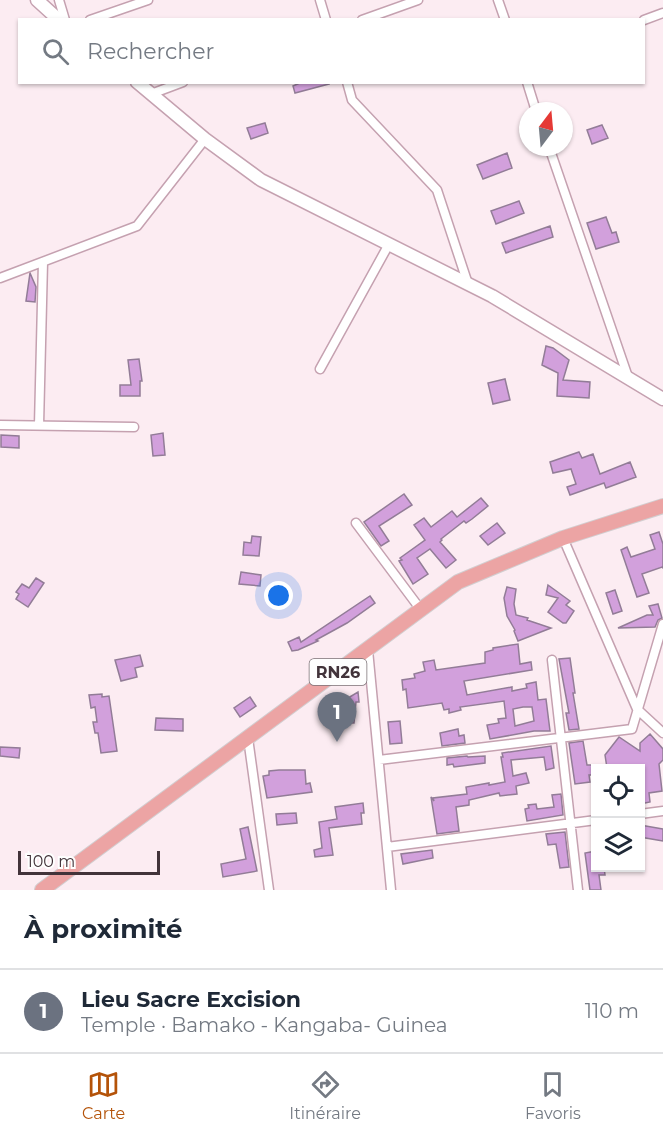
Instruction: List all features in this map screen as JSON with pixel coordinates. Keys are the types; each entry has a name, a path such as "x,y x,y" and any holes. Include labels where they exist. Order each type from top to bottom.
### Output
{"main road":[{"name":"RN26","path":"42,890 458,582 563,538 663,506"}],"street":[{"path":"37,0 57,18"},
{"path":"59,0 64,18"},
{"path":"96,18 148,0"},
{"path":"320,0 325,18"},
{"path":"368,18 418,0"},
{"path":"498,0 504,18"},
{"path":"645,20 663,13"},
{"path":"139,84 206,139 261,180 492,296 663,399"},
{"path":"151,94 178,84"},
{"path":"348,84 352,100 437,190 468,284"},
{"path":"527,84 533,102"},
{"path":"0,278 137,226 206,139"},
{"path":"552,156 628,376"},
{"path":"320,369 389,244"},
{"path":"39,425 43,262"},
{"path":"0,424 134,427"},
{"path":"356,523 421,610"},
{"path":"563,538 638,709 663,733"},
{"path":"379,760 632,729 663,624"},
{"path":"368,650 391,890"},
{"path":"552,660 578,890"},
{"path":"248,738 269,890"},
{"path":"645,813 663,811"},
{"path":"387,847 591,821"}],"building":[{"path":"298,84 329,84 295,93 293,86"},
{"path":"265,123 268,133 251,139 247,128"},
{"path":"602,125 608,138 592,144 587,130"},
{"path":"507,153 512,168 483,179 477,165"},
{"path":"519,201 524,213 496,224 491,211"},
{"path":"606,217 612,233 616,232 619,242 596,249 587,223"},
{"path":"550,226 553,237 506,253 502,243"},
{"path":"30,273 36,287 35,302 26,301"},
{"path":"546,346 553,348 569,360 563,380 590,382 589,398 557,396 558,373 542,365"},
{"path":"139,359 142,381 140,381 140,396 120,396 120,385 131,385 128,360"},
{"path":"505,379 510,400 493,404 488,383"},
{"path":"163,433 165,455 153,456 151,435"},
{"path":"1,435 19,436 19,448 1,447"},
{"path":"579,452 582,458 593,454 600,474 630,462 636,477 606,488 604,483 570,495 567,487 576,484 571,469 553,473 550,462"},
{"path":"404,494 412,505 379,526 389,541 381,546 364,522"},
{"path":"481,498 488,506 441,539 440,542 456,560 446,568 430,549 417,558 428,574 413,584 399,561 425,540 414,525 424,518 431,527 452,511 457,517"},
{"path":"497,523 505,533 488,545 480,536"},
{"path":"659,532 663,544 663,568 642,574 649,593 637,597 621,550 627,547 631,557 655,549 650,535"},
{"path":"252,536 261,537 259,556 243,555 244,542 251,543"},
{"path":"241,572 261,575 260,586 239,584"},
{"path":"36,578 44,583 28,607 16,599 19,594 16,592 22,584 29,588"},
{"path":"548,585 570,601 566,605 574,611 566,623 548,612 558,598 546,595"},
{"path":"507,587 516,589 514,604 516,615 551,628 518,641 507,616 504,598"},
{"path":"615,590 622,611 613,614 606,593"},
{"path":"370,596 375,603 347,623 316,640 318,641 292,651 288,642 299,637 301,642"},
{"path":"658,604 662,618 658,620 655,627 618,628 647,615 653,615 649,606"},
{"path":"518,644 520,664 531,662 532,670 464,681 467,695 512,687 512,691 527,688 526,684 536,682 538,700 546,699 550,731 534,731 490,739 487,725 499,723 498,719 506,718 504,701 460,707 461,710 449,713 449,709 444,710 442,703 408,708 406,689 403,690 402,680 415,678 414,674 425,671 423,662 434,660 436,670 485,663 485,652 493,648","holes":["532,707 534,721 515,726 513,709"]},
{"path":"140,655 143,666 135,668 137,677 121,681 115,660"},
{"path":"570,658 579,729 569,730 566,713 569,713 559,659"},
{"path":"358,692 359,702 356,702 354,723 336,722 337,708 347,709 348,703 338,704"},
{"path":"102,694 102,697 109,696 117,751 101,753 98,733 95,733 93,722 97,722 95,707 91,708 89,695"},
{"path":"250,697 256,706 240,717 234,708"},
{"path":"156,718 183,719 183,731 155,730"},
{"path":"400,721 402,743 390,744 388,722"},
{"path":"458,729 459,736 464,735 465,743 442,746 440,733"},
{"path":"650,734 663,749 663,760 659,764 662,791 649,793 650,802 645,803 645,764 606,764 605,755 619,737 640,751 640,743"},
{"path":"583,741 587,765 591,765 590,782 575,784 569,743"},
{"path":"551,746 554,768 546,770 544,757 511,760 513,776 526,773 529,783 516,786 517,794 500,796 499,793 469,800 469,805 456,807 459,831 437,834 431,797 434,801 433,798 467,794 466,787 505,782 502,753"},
{"path":"0,747 20,748 19,758 0,756"},
{"path":"485,756 485,763 454,767 453,764 447,765 447,758"},
{"path":"305,770 306,784 310,783 312,792 267,798 263,776 269,775 269,771"},
{"path":"561,794 563,815 527,821 525,809 529,808 528,805 536,804 537,809 554,807 552,795"},
{"path":"363,803 362,824 329,828 333,855 315,857 314,850 322,848 319,822 337,819 335,807"},
{"path":"296,813 297,823 277,825 276,814"},
{"path":"645,826 663,829 663,841 645,838"},
{"path":"248,827 257,871 223,877 221,864 246,859 240,829"},
{"path":"565,832 569,867 560,868 556,844 548,845 546,834"},
{"path":"432,850 433,858 403,864 401,854"},
{"path":"591,852 591,872 605,872 605,875 599,875 601,890 590,890 585,853"}],"place":[{"name":"Lieu Sacre Excision","path":"337,742"}]}
